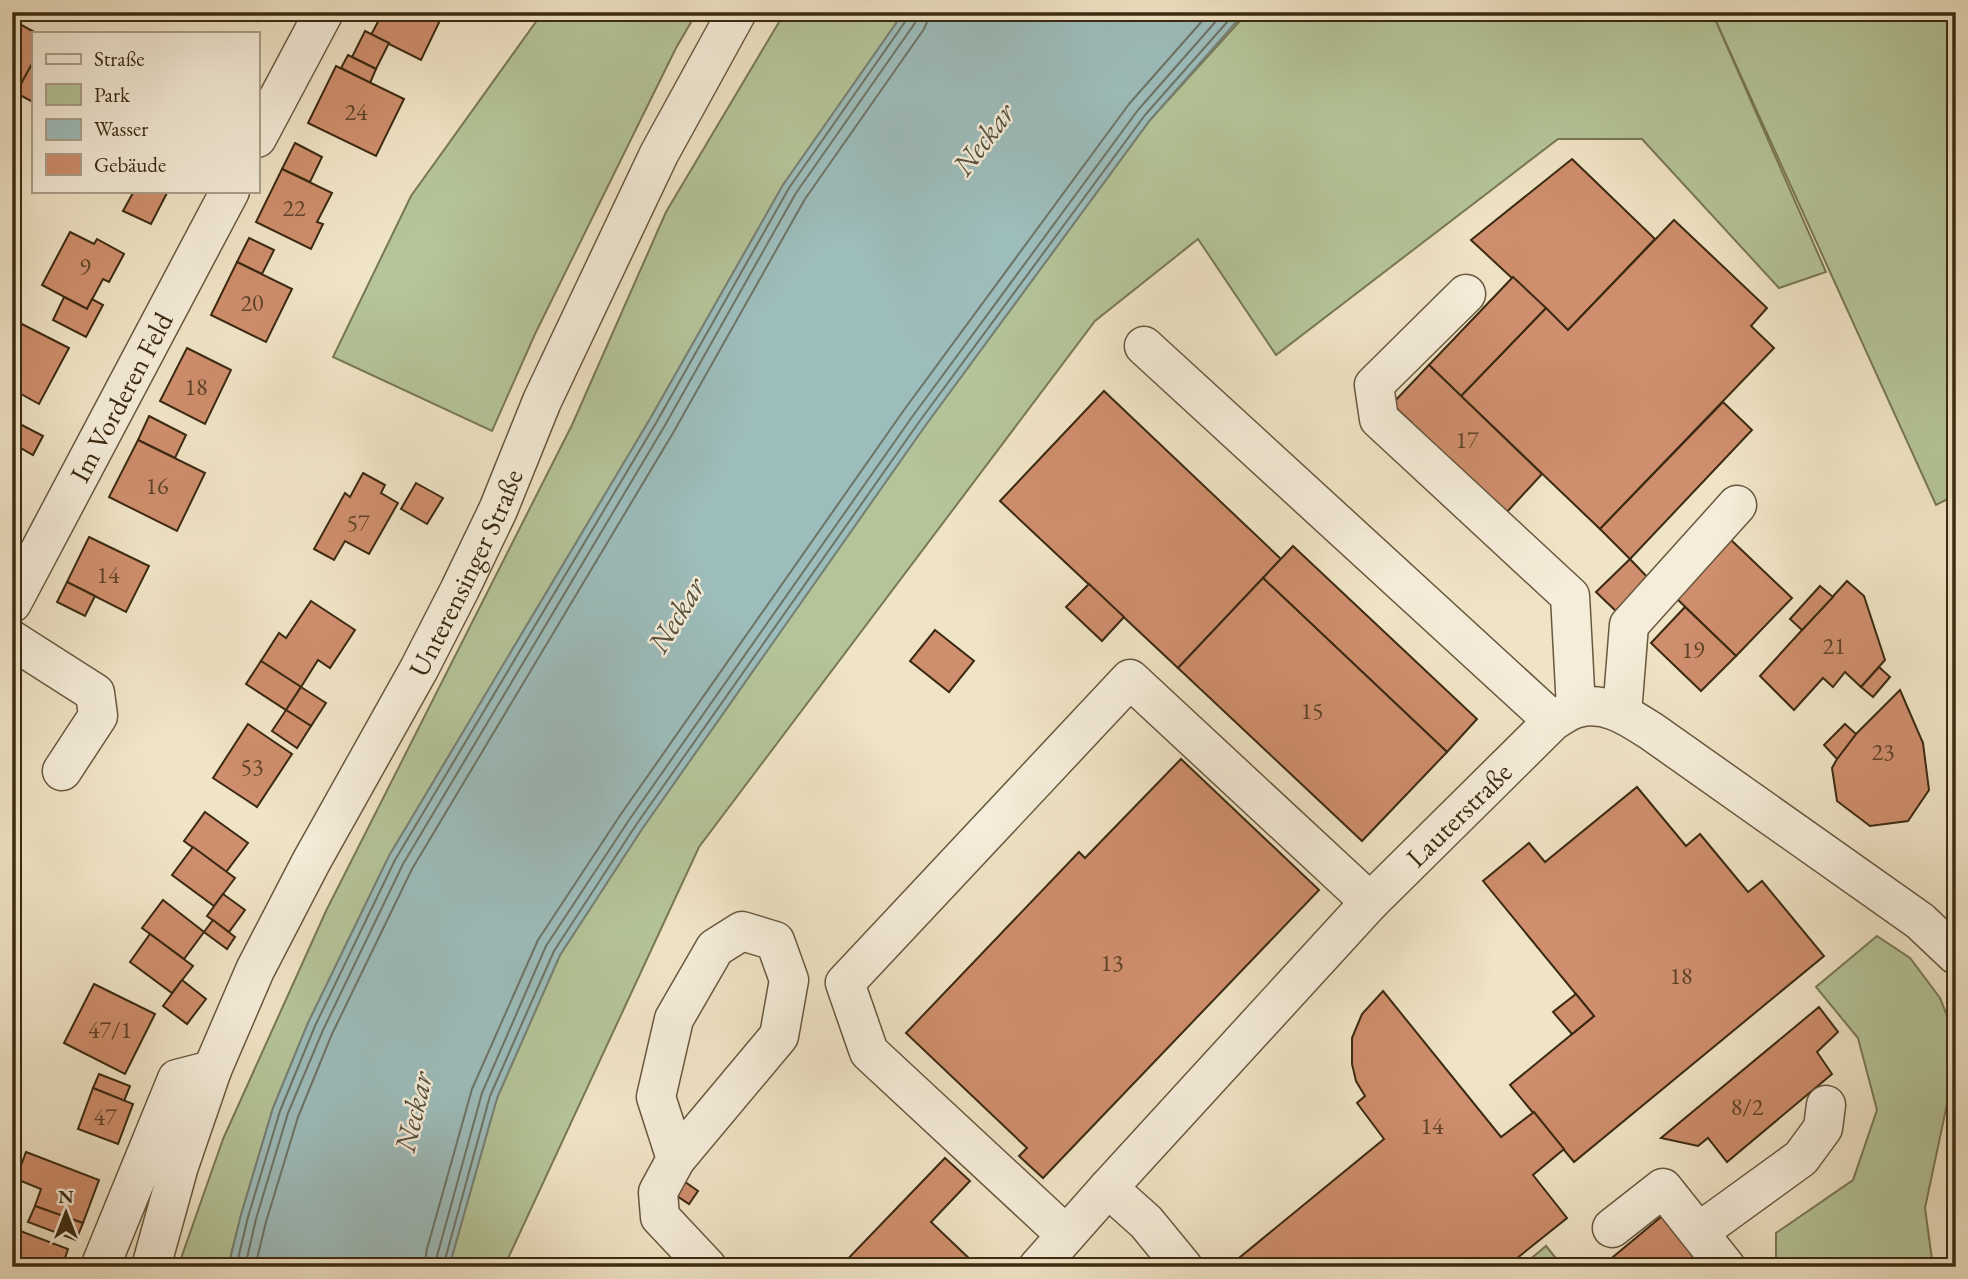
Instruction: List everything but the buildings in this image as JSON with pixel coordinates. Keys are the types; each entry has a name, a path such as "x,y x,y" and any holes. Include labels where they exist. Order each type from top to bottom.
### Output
{"street":[{"path":"259,134 324,12"},
{"name":"Unterensinger Straße","path":"151,1267 179,1166 212,1070 261,958 460,590 498,510 542,401 659,153 737,12"},
{"name":"Im Vorderen Feld","path":"12,603 229,192"},
{"path":"1466,294 1374,385 1379,419 1570,596 1564,715"},
{"path":"1144,345 1564,715"},
{"path":"1622,713 1629,625 1737,505"},
{"path":"12,640 95,694 98,716 62,772"},
{"path":"1066,1234 869,1052 845,983 1130,678 1370,901"},
{"path":"1564,715 1599,706 1622,713 1920,921 1956,955"},
{"name":"Lauterstraße","path":"1038,1267 1370,901 1564,715"},
{"path":"676,1159 656,1097 674,1019 715,948 743,931 775,941 789,980 779,1036 676,1159 658,1192 660,1217 707,1267"},
{"path":"100,1267 177,1079 212,1070"},
{"path":"1699,1232 1801,1158 1823,1128 1826,1105"},
{"path":"1108,1188 1146,1222 1183,1267"},
{"path":"1612,1228 1663,1188 1726,1267"}],"green space":[{"path":"543,12 697,12 676,48 535,334 492,431 333,357 411,196"},
{"path":"785,12 904,12 783,185 650,419 389,856 308,1023 273,1108 228,1267 178,1267 223,1139 326,911 572,425 666,212"},
{"path":"1248,12 1712,12 1826,272 1779,288 1642,139 1558,139 1276,355 1198,239 1095,321 699,847 504,1267 449,1267 497,1098 560,955 642,829 925,426 1150,120"},
{"path":"1714,12 1956,12 1956,495 1936,505 1715,19"},
{"path":"1877,936 1910,958 1940,998 1955,1036 1950,1090 1925,1208 1933,1267 1781,1267 1776,1261 1776,1233 1853,1180 1877,1110 1858,1038 1816,987"},
{"path":"1546,1246 1563,1267 1521,1267"}],"water":[{"name":"Neckar","path":"904,12 1245,12 1150,120 925,426 642,829 560,955 497,1098 449,1267 228,1267 273,1108 308,1023 389,856 650,419 783,185"}]}
